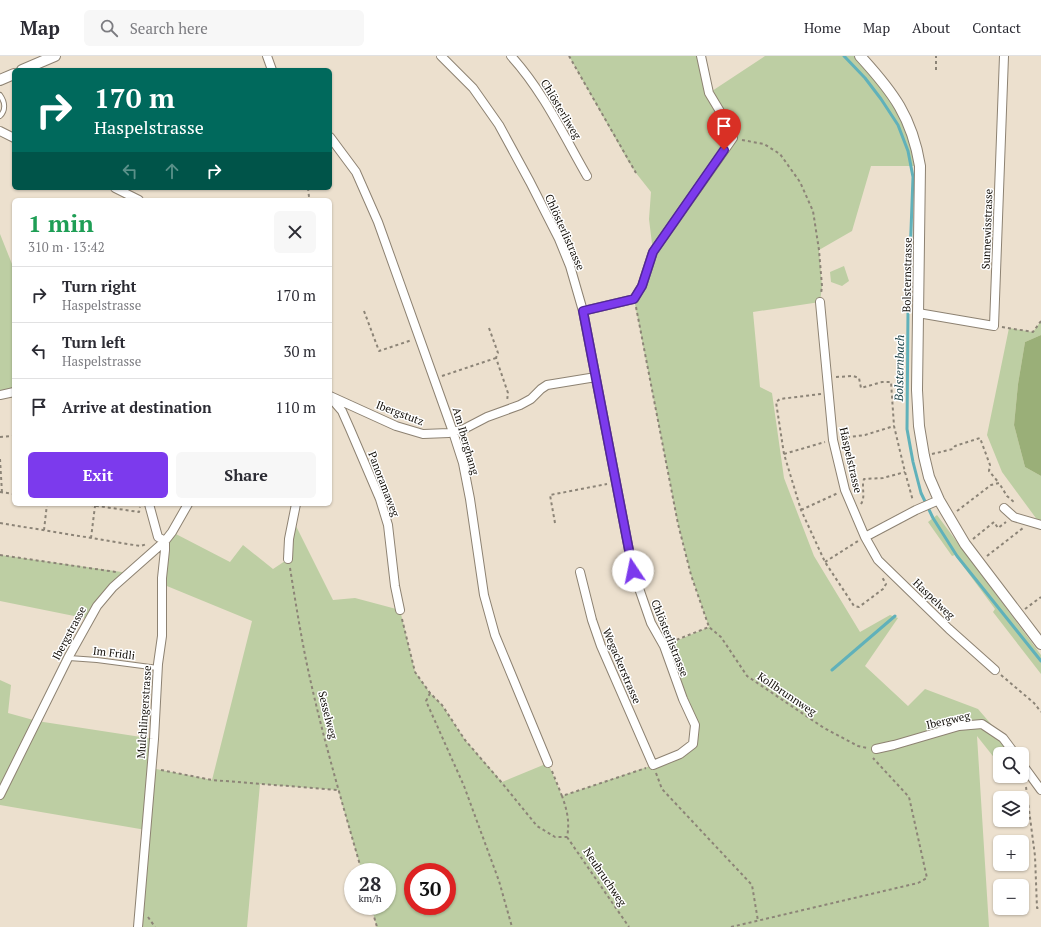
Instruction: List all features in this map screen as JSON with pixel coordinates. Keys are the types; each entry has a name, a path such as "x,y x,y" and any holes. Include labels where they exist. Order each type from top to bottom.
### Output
{"street":[{"path":"27,68 55,56"},
{"path":"267,56 271,68"},
{"name":"Chlösterlistrasse","path":"441,56 473,88 499,125 530,182 558,239 572,272 583,311 633,571 651,624 664,646 683,699 695,725 693,744 680,754 653,765"},
{"name":"Chlösterliweg","path":"511,56 532,82 551,111 587,176"},
{"path":"583,311 634,299 642,286 653,252 733,138 727,123 709,93 701,56"},
{"name":"Bolsternstrasse","path":"860,56 893,94 905,116 915,143 920,166 921,187 917,390 919,426 924,456 935,502 948,518 978,563 1041,644"},
{"name":"Sunnewisstrasse","path":"994,326 1004,56"},
{"path":"0,80 12,75"},
{"path":"0,131 12,137"},
{"name":"Am Iberghang","path":"332,140 356,172 378,222 453,432 463,463 470,499 484,595 495,635 548,763"},
{"path":"119,190 135,198"},
{"name":"Haspelstrasse","path":"820,302 833,440 844,490 864,537"},
{"path":"918,313 994,326"},
{"name":"Ibergstutz","path":"332,397 396,426 423,434 453,432 464,429 487,417 520,405 531,399 541,388 547,385 596,377"},
{"path":"0,395 12,392"},
{"name":"Panoramaweg","path":"332,398 342,411 380,499 388,525 395,586 400,610"},
{"path":"864,537 918,509 935,502"},
{"path":"147,506 158,536 165,541"},
{"name":"Ibergstrasse","path":"0,795 68,658 97,606 109,591 159,548 172,532 187,506"},
{"path":"288,559 289,539 296,506"},
{"path":"1004,508 1014,517 1041,526"},
{"name":"Haspelweg","path":"864,537 878,560 949,629 995,670"},
{"name":"Mulchlingerstrasse","path":"138,927 156,711 158,668 162,636 162,578 165,541"},
{"name":"Wegackerstrasse","path":"580,572 592,620 599,639 653,765"},
{"name":"Ibergweg","path":"872,749 894,745 959,726 982,724 1003,738 1009,747"},
{"path":"1029,774 1041,790"}],"lane":[{"path":"0,95 4,102 4,108 0,116"},
{"name":"Im Fridli","path":"68,658 97,660 158,668"}],"path":[{"path":"569,56 636,173"},
{"path":"936,56 936,70"},
{"path":"733,138 764,144 780,154 800,182 813,211 821,279 820,302"},
{"path":"308,190 309,197"},
{"path":"634,299 678,524 691,575 709,627 664,646"},
{"path":"364,311 379,351 419,337"},
{"path":"994,326 1033,332 1041,321"},
{"path":"489,328 498,352 496,358 508,393 506,410"},
{"path":"434,379 496,358"},
{"path":"827,377 853,376 859,378 861,388 882,382 891,382 894,426 905,472 918,509"},
{"path":"829,393 780,399 776,402 784,454 801,510 826,562 854,606 858,607 883,589 886,584 874,564 878,560"},
{"path":"784,454 833,440 864,435 894,426"},
{"path":"0,437 12,436"},
{"path":"924,456 953,449 955,446 980,438 990,465 990,471 1007,496 1014,502 1014,517 998,528 994,522 965,544"},
{"path":"0,459 1,492 12,494"},
{"path":"853,512 858,508 864,498 864,479 883,478 905,472"},
{"path":"555,523 550,495 616,482"},
{"path":"948,518 991,485 999,483"},
{"path":"801,510 844,490"},
{"path":"44,530 47,506"},
{"path":"91,538 95,506"},
{"path":"106,506 139,512 140,507 144,506"},
{"path":"978,563 1031,522"},
{"path":"0,524 140,546 152,543 159,548"},
{"path":"826,562 864,537"},
{"path":"0,555 129,574"},
{"name":"Sesselweg","path":"288,559 306,660 338,790 359,863"},
{"path":"1018,614 1041,596"},
{"path":"400,610 414,672 430,693 442,705 465,740 536,826 555,837 567,837 570,826 567,810 548,763"},
{"name":"Kollbrunnweg","path":"709,627 721,637 747,676 824,728 858,746 872,749"},
{"path":"995,670 1034,703 1041,712"},
{"path":"430,693 426,701 464,786 499,881 512,927"},
{"path":"730,927 918,883 927,878 909,797 873,757 872,749"},
{"path":"562,796 653,765 662,789 752,885 758,921"},
{"path":"151,768 212,780 338,790"},
{"path":"1025,783 1035,856 1037,908 1041,908"},
{"name":"Neubruchweg","path":"567,837 629,927"},
{"path":"374,915 377,927"}],"green space":[{"path":"569,56 701,56 709,93 765,56 860,56 893,94 920,166 871,166 852,231 819,250 822,286 820,302 753,312 760,387 772,393 784,478 814,556 860,632 890,615 898,618 865,666 908,706 925,689 978,709 1010,747 993,747 993,756 977,736 989,927 377,927 374,915 396,915 396,863 359,863 338,790 260,784 247,927 138,927 146,830 0,805 0,680 11,685 8,713 37,721 154,739 151,768 212,780 252,621 162,584 165,550 172,532 230,562 243,545 273,569 288,559 293,520 333,600 355,598 400,610 415,672 430,693 442,705 465,740 502,782 548,763 562,796 653,765 693,744 695,725 664,646 709,627 691,575 678,524 634,299 653,252 649,219 651,192 636,173"},
{"path":"0,234 12,264 12,392 0,395"},
{"path":"844,266 849,281 842,286 831,282 830,272"},
{"path":"1041,321 1041,335 1025,342 1018,384 1014,425 1025,467 1041,476 1041,525 1002,472 987,435 1009,328 1033,332"},
{"path":"1041,335 1041,476 1025,467 1014,425 1018,384 1025,342"},
{"path":"937,515 1041,655 1041,674 993,612 995,609 955,555 952,556 928,522"},
{"path":"0,555 129,573 89,619 0,601"}],"waterway":[{"name":"Bolsternbach","path":"844,56 865,78 898,125 908,151 913,177 908,311 907,429 921,493 933,518 957,556 1041,661"},
{"path":"832,670 895,616"}],"route":[{"path":"633,571 583,311 634,299 642,286 653,252 724,150"}]}
